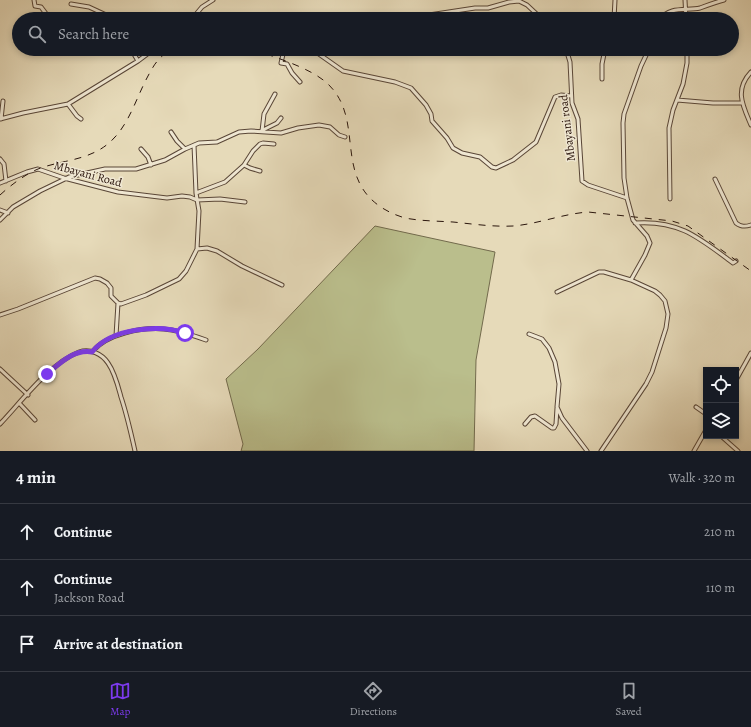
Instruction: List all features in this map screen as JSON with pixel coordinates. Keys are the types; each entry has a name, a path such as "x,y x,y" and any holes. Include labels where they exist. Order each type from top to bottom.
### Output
{"street":[{"path":"34,0 35,6 41,7 45,12"},
{"path":"198,12 202,7 213,0"},
{"path":"614,12 615,0"},
{"path":"685,0 685,12"},
{"path":"668,12 698,8 724,0"},
{"path":"449,12 475,8 488,8 512,1 519,1 527,4 535,12"},
{"path":"71,4 89,7 100,12"},
{"path":"135,56 138,61"},
{"path":"3,101 0,119 68,104 145,56"},
{"path":"282,56 281,63 286,64 300,82"},
{"path":"322,56 343,71 395,82 411,88 426,105 431,114 432,121 447,138 453,148 462,153 480,157 492,167 496,168 513,160 536,142 555,97 561,94 571,96"},
{"name":"Mbayani road","path":"568,56 572,86 572,103 578,119 582,181 588,185 627,198"},
{"path":"602,79 603,56"},
{"path":"631,280 650,243 647,236 633,220 627,198 624,178 623,119 646,56"},
{"path":"670,199 669,128 673,110 683,84 687,63 686,56"},
{"path":"751,72 745,78 741,89 741,103 751,125"},
{"path":"261,131 262,119 275,94"},
{"path":"677,100 713,103 741,103"},
{"path":"68,104 74,113 81,119"},
{"path":"261,131 277,123 281,118"},
{"path":"0,220 13,207 64,178 96,170 112,168 131,170 151,165 165,160 185,148 202,142 216,142 239,132 261,131 280,133 298,128 319,125 330,127 339,135 345,137"},
{"path":"172,132 185,148"},
{"path":"196,193 223,184 236,174 260,144 274,144"},
{"path":"118,303 124,303 146,295 179,279 186,271 197,249 199,219 196,193 194,145"},
{"path":"141,149 148,157 151,165"},
{"path":"0,160 4,164 6,181"},
{"path":"244,165 260,171"},
{"name":"Mbayani Road","path":"0,183 38,169 64,178 118,192 167,198 188,196 197,200 220,199 245,202"},
{"path":"715,179 736,222 740,226 744,227 751,225"},
{"path":"0,210 8,213"},
{"path":"635,223 647,222 664,224 686,230 733,263 736,261"},
{"path":"197,249 207,248 217,251 242,266 282,285"},
{"path":"557,292 601,272 631,280 651,289 663,298 667,307 667,322 652,372 646,384 601,451"},
{"path":"0,315 95,278 107,283 112,296 118,303 116,336"},
{"path":"92,352 97,346 127,332 163,329 180,332 206,340"},
{"path":"525,424 531,417 535,416 554,428 556,424 559,384 552,354 546,343 542,339 529,334"},
{"path":"0,424 47,374 70,356 80,352 92,352 105,358 111,367 125,410 135,451"},
{"path":"739,375 751,353"},
{"path":"0,369 28,395"},
{"path":"20,404 35,420"},
{"path":"557,407 562,418 587,451"},
{"path":"696,407 703,412"},
{"path":"694,451 703,435"},
{"path":"724,439 738,451"}],"green space":[{"path":"375,226 495,252 476,360 474,451 241,451 243,444 226,379 258,349"}],"railway":[{"path":"0,195 18,180 33,171 83,157 101,149 109,143 123,127 147,78 162,56"},
{"path":"272,56 313,73 329,85 339,99 345,114 357,178 365,192 378,205 391,213 417,220 498,226 522,225 588,212 672,221 688,226 751,271"}],"route":[{"path":"47,374 70,356 84,351 92,352 97,346 127,332 155,328 175,330 185,333"}]}
